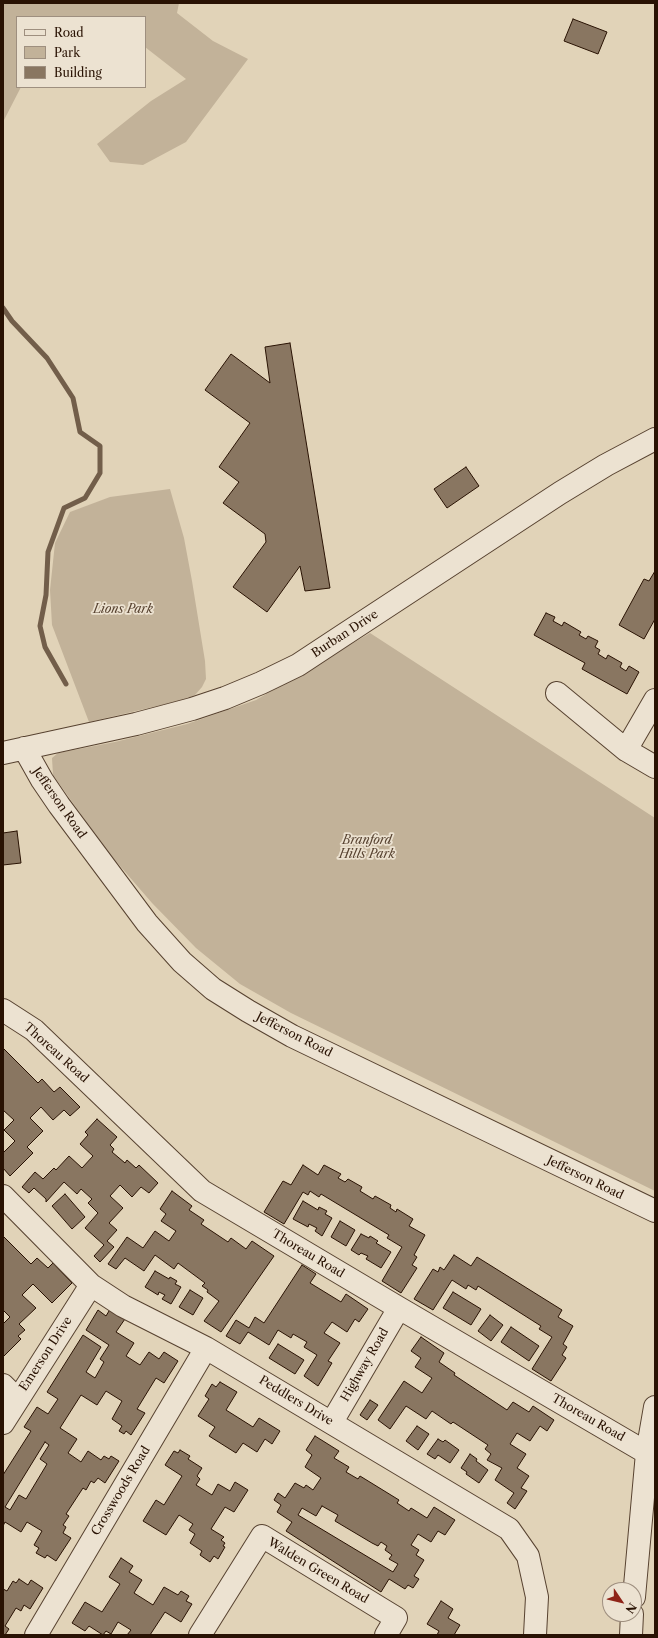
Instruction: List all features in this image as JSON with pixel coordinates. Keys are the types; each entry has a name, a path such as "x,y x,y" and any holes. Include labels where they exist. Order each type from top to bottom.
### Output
{"street":[{"name":"Burban Drive","path":"13,751 169,716 225,698 261,683 298,665 560,493 606,465 655,439"},
{"path":"557,693 626,750 655,767"},
{"path":"626,750 655,700"},
{"name":"Jefferson Road","path":"13,751 42,780 147,923 182,962 213,989 292,1036 655,1212"},
{"name":"Thoreau Road","path":"3,1010 34,1030 202,1191 647,1453"},
{"name":"Peddlers Drive","path":"3,1196 91,1285 123,1306 206,1348 509,1529 528,1556 537,1597 535,1635"},
{"name":"Emerson Drive","path":"3,1422 10,1392 91,1285"},
{"name":"Highway Road","path":"332,1422 399,1308"},
{"name":"Crosswoods Road","path":"36,1635 206,1348"},
{"path":"635,1582 647,1453 655,1407"},
{"name":"Walden Green Road","path":"200,1635 262,1536 396,1618 386,1635"},
{"path":"630,1635 631,1622"}],"green space":[{"path":"3,3 179,3 177,13 213,41 248,59 186,142 143,165 110,162 97,144 151,101 186,79 146,48 146,16 16,16 16,88 20,88 3,122"},
{"name":"Lions Park","path":"170,489 184,538 205,661 206,679 202,687 195,695 183,700 89,722 52,625 50,590 55,543 70,512 110,497"},
{"name":"Branford Hills Park","path":"370,633 655,818 655,1191 291,1013 240,984 196,948 152,903 107,851 53,775 52,758 58,753 115,742 187,724 256,700"}],"building":[{"path":"573,19 607,32 598,54 564,41"},
{"path":"290,343 330,588 305,591 300,566 267,612 233,587 266,542 265,534 223,503 239,482 219,467 250,423 205,390 231,354 270,383 265,347"},
{"path":"466,467 479,486 447,508 434,489"},
{"path":"655,571 655,619 644,639 619,625 644,579 649,581"},
{"path":"546,613 555,617 553,621 562,626 564,622 581,632 579,635 586,639 588,636 598,641 595,647 600,650 598,654 606,659 608,655 622,663 620,667 626,671 629,666 639,672 627,694 582,669 585,663 534,635"},
{"path":"17,831 21,863 3,865 3,833"},
{"path":"3,1048 38,1083 42,1079 54,1092 60,1087 80,1107 70,1116 64,1110 53,1120 41,1107 30,1118 43,1131 27,1147 33,1153 10,1176 3,1168 3,1153 15,1141 4,1130 14,1120 3,1110"},
{"path":"97,1119 117,1137 110,1145 114,1149 112,1152 125,1163 127,1160 136,1168 139,1165 158,1183 149,1193 141,1187 132,1197 120,1185 110,1196 123,1208 109,1223 117,1230 107,1241 114,1247 100,1262 94,1256 104,1245 85,1228 98,1213 88,1203 92,1199 81,1189 77,1194 64,1182 46,1202 46,1199 34,1188 29,1193 22,1187 35,1172 43,1179 54,1168 56,1170 69,1156 82,1168 93,1156 80,1144 88,1135 85,1132"},
{"path":"303,1165 318,1175 324,1165 341,1174 338,1178 345,1182 348,1179 362,1187 360,1191 373,1199 375,1196 391,1205 390,1208 396,1212 397,1209 413,1219 409,1226 425,1235 414,1255 417,1257 412,1265 417,1268 401,1293 382,1281 402,1247 387,1238 389,1235 321,1194 319,1197 310,1191 308,1195 303,1192 284,1224 264,1212 283,1181 291,1185"},
{"path":"172,1191 192,1206 189,1210 204,1220 201,1224 228,1242 231,1238 246,1249 252,1241 274,1256 221,1332 204,1321 219,1301 202,1286 205,1283 178,1263 174,1269 155,1255 144,1271 125,1258 116,1269 108,1264 127,1237 143,1248 155,1231 169,1241 176,1231 161,1221 166,1214 160,1209"},
{"path":"65,1194 85,1217 72,1229 52,1206"},
{"path":"303,1201 318,1210 319,1207 327,1211 325,1214 332,1218 322,1236 315,1231 317,1228 309,1224 308,1227 293,1219"},
{"path":"340,1221 355,1230 346,1246 331,1237"},
{"path":"361,1234 369,1238 370,1236 378,1241 376,1243 391,1252 381,1268 366,1259 368,1256 361,1253 359,1255 351,1250"},
{"path":"3,1236 31,1264 37,1258 48,1268 53,1263 72,1283 52,1303 33,1284 22,1295 36,1308 19,1324 25,1330 18,1336 21,1339 3,1357 3,1324 10,1317 3,1310"},
{"path":"454,1255 471,1266 477,1257 562,1310 558,1317 573,1326 563,1344 567,1347 562,1355 566,1358 551,1381 532,1369 552,1337 539,1329 541,1326 478,1286 476,1290 468,1285 466,1289 452,1280 433,1310 414,1299 433,1269 438,1272 440,1267 444,1270"},
{"path":"302,1265 316,1274 310,1283 341,1302 346,1294 368,1309 359,1322 355,1319 347,1332 332,1322 324,1333 340,1343 328,1361 332,1363 318,1386 304,1376 317,1355 304,1347 307,1342 293,1334 291,1338 278,1330 269,1345 248,1332 240,1344 226,1336 236,1320 249,1328 255,1317 264,1323"},
{"path":"155,1271 169,1279 170,1277 177,1281 175,1284 181,1287 171,1304 162,1299 165,1295 159,1292 158,1295 145,1287"},
{"path":"190,1290 203,1298 193,1315 179,1307"},
{"path":"453,1292 481,1309 471,1325 443,1308"},
{"path":"112,1306 127,1316 116,1332 134,1343 126,1356 140,1365 149,1352 159,1359 164,1352 178,1361 164,1383 156,1378 137,1409 145,1413 131,1435 126,1431 124,1434 119,1431 122,1426 112,1419 122,1401 106,1391 97,1405 81,1395 60,1428 77,1439 68,1453 81,1462 88,1451 101,1460 104,1456 109,1459 111,1456 119,1461 105,1483 98,1478 94,1483 91,1481 86,1490 83,1488 66,1514 69,1516 63,1525 66,1527 63,1533 71,1538 56,1561 47,1555 45,1558 36,1553 39,1548 34,1545 42,1531 27,1522 21,1532 5,1522 3,1526 3,1475 31,1431 24,1427 37,1407 48,1414 58,1399 47,1392 83,1335 101,1347 86,1372 95,1378 104,1362 100,1359 109,1345 86,1330 98,1310 106,1316","holes":["45,1442 49,1445 40,1459 47,1464 26,1499 19,1495 10,1510 5,1507"]},
{"path":"490,1315 503,1325 491,1341 478,1331"},
{"path":"511,1327 539,1346 529,1361 501,1342"},
{"path":"421,1337 444,1353 439,1362 455,1373 454,1375 507,1410 513,1402 529,1412 533,1406 554,1420 547,1431 540,1426 530,1441 517,1433 510,1444 526,1454 517,1468 529,1476 521,1488 527,1491 515,1509 507,1503 514,1493 495,1480 502,1468 487,1460 491,1454 485,1449 488,1445 453,1422 451,1424 432,1411 426,1419 406,1406 390,1429 378,1420 404,1381 422,1393 432,1378 415,1367 421,1358 411,1351"},
{"path":"278,1344 304,1360 295,1374 269,1358"},
{"path":"220,1382 237,1392 226,1410 253,1427 259,1418 280,1431 272,1444 265,1439 257,1452 243,1443 236,1453 209,1436 215,1427 198,1416 209,1399 205,1396 212,1384 216,1387"},
{"path":"370,1400 378,1405 367,1420 360,1415"},
{"path":"417,1426 429,1434 418,1450 406,1441"},
{"path":"315,1436 339,1451 334,1458 349,1467 346,1472 358,1479 360,1476 399,1500 397,1503 409,1511 411,1508 427,1518 434,1507 455,1520 445,1535 438,1531 431,1542 418,1534 411,1545 419,1550 416,1555 424,1560 414,1576 419,1579 413,1588 408,1585 405,1589 389,1579 381,1592 286,1531 292,1522 277,1512 281,1505 274,1500 278,1493 285,1498 295,1483 304,1488 306,1485 313,1490 321,1478 305,1467 312,1455 306,1450","holes":["322,1506 338,1515 335,1521 378,1546 381,1542 387,1546 385,1550 392,1555 389,1559 398,1564 393,1572 298,1515 302,1508 316,1516"]},
{"path":"438,1439 443,1442 445,1440 459,1450 450,1463 438,1455 435,1459 427,1454"},
{"path":"180,1450 190,1456 188,1459 202,1468 197,1476 200,1479 196,1485 212,1495 218,1484 230,1491 235,1482 248,1490 234,1512 225,1507 211,1529 224,1537 221,1540 225,1543 223,1546 225,1547 218,1559 214,1556 210,1562 200,1555 202,1551 190,1543 195,1534 189,1530 193,1524 179,1515 166,1535 143,1521 156,1500 164,1505 182,1476 165,1465 174,1451 178,1453"},
{"path":"470,1454 477,1459 476,1461 488,1470 479,1483 466,1474 467,1472 461,1468"},
{"path":"121,1558 133,1566 129,1572 142,1580 134,1593 153,1605 164,1587 178,1595 181,1591 189,1596 186,1601 192,1604 181,1622 165,1612 150,1635 127,1635 131,1630 118,1622 111,1634 106,1631 103,1635 89,1626 85,1631 72,1623 85,1602 102,1612 120,1584 109,1577"},
{"path":"19,1579 28,1585 31,1580 43,1588 30,1609 24,1605 21,1611 16,1608 5,1626 9,1629 5,1635 3,1635 3,1589 7,1591 13,1581 16,1583"},
{"path":"441,1601 453,1609 448,1618 460,1625 454,1635 437,1635 439,1631 427,1624"}],"waterway":[{"path":"3,308 12,321 47,358 73,398 80,432 100,446 100,473 85,498 64,508 48,552 46,595 40,626 45,647 66,684"}]}
